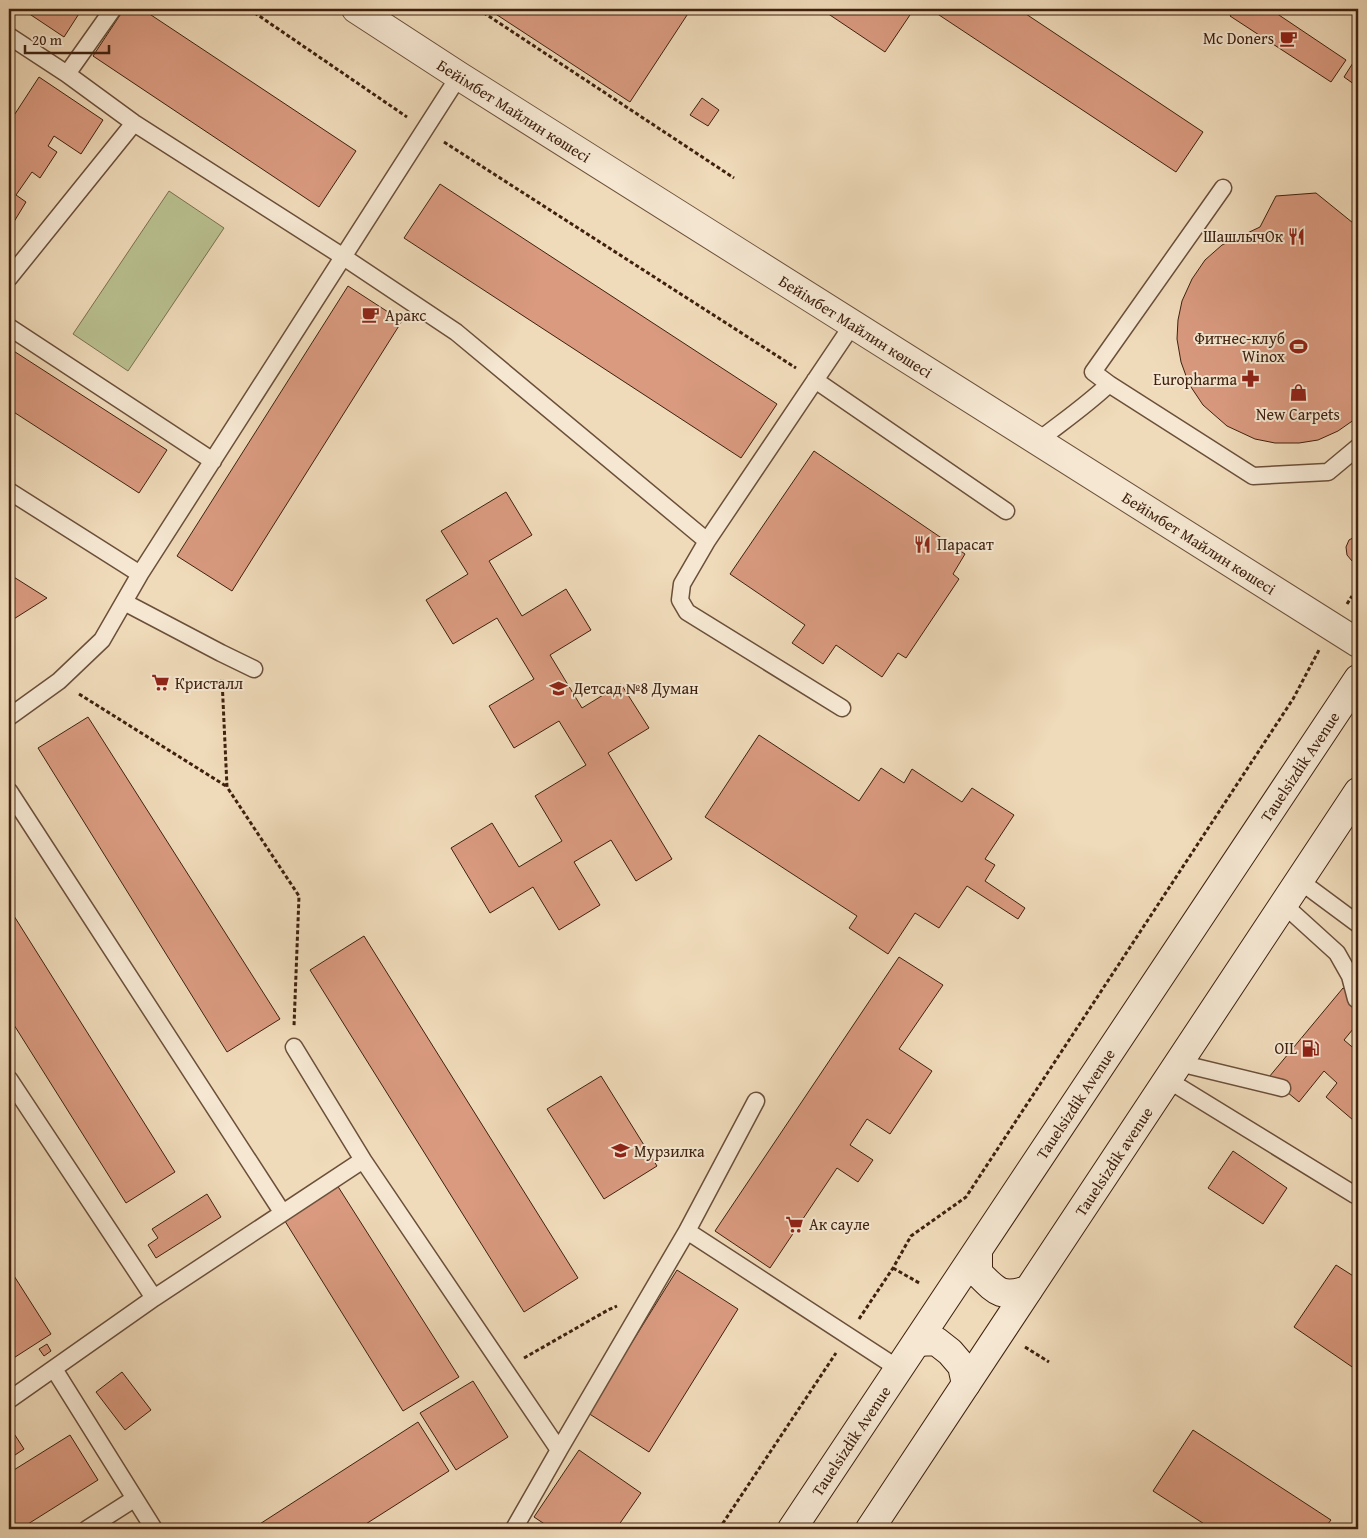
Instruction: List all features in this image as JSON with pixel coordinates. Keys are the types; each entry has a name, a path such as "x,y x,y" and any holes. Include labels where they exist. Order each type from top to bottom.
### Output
{"main road":[{"name":"Бейімбет Майлин көшесі","path":"365,11 459,76 1358,643"},
{"name":"Tauelsizdik Avenue","path":"792,1529 1358,679"},
{"name":"Tauelsizdik avenue","path":"870,1529 1358,792"},
{"path":"978,1250 978,1273 994,1290 1012,1295 1028,1290"},
{"path":"917,1342 936,1342 950,1352 962,1366 966,1384"}],"lane":[{"path":"67,74 113,9"},
{"path":"9,36 67,74 134,123 342,256 456,332 707,540"},
{"path":"9,717 60,681 102,640 140,574 459,76"},
{"path":"9,278 134,123"},
{"path":"1222,188 1093,372 1252,476 1328,472 1358,448"},
{"path":"842,708 687,612 680,600 682,584 707,540 853,324"},
{"path":"9,326 213,461"},
{"path":"815,380 1006,511"},
{"path":"1038,441 1087,405 1109,384"},
{"path":"9,491 140,574"},
{"path":"124,602 221,654 254,669"},
{"path":"9,791 282,1212"},
{"path":"1300,881 1358,924"},
{"path":"1283,904 1337,953 1350,976 1356,999"},
{"path":"294,1047 363,1160 559,1450"},
{"path":"1173,1072 1282,1088"},
{"path":"1173,1072 1357,1194"},
{"path":"9,1080 154,1298"},
{"path":"514,1528 687,1231 756,1101"},
{"path":"9,1400 154,1298 363,1160"},
{"path":"687,1231 899,1369"},
{"path":"54,1369 154,1529"},
{"path":"87,1529 134,1499"}],"path":[{"path":"249,9 424,129 815,380"},
{"path":"478,9 734,178"},
{"path":"719,1529 894,1268 911,1236 966,1197 1292,699 1332,626 1352,596"},
{"path":"221,654 227,787"},
{"path":"60,681 227,787 299,896 294,1047"},
{"path":"894,1268 946,1299"},
{"path":"504,1369 608,1310 650,1296"},
{"path":"1000,1332 1049,1362"}],"green space":[{"path":"169,191 224,228 128,371 73,334"}],"building":[{"path":"22,9 82,9 64,37"},
{"path":"124,9 142,9 356,151 319,207 93,56"},
{"path":"488,9 691,9 630,102"},
{"path":"821,9 914,9 885,52"},
{"path":"930,9 1025,9 1023,12 1203,132 1176,172"},
{"name":"Mc Doners","path":"1235,9 1270,9 1346,60 1331,82 1230,16"},
{"path":"1358,55 1358,87 1344,77"},
{"path":"39,77 103,120 81,154 54,136 48,146 57,152 40,178 32,172 16,195 26,202 12,225 9,223 9,123"},
{"path":"702,98 719,110 708,126 690,115"},
{"path":"440,184 777,404 741,458 404,238"},
{"path":"1316,193 1358,227 1358,417 1338,431 1318,440 1299,443 1275,443 1255,439 1227,426 1203,405 1189,384 1181,362 1177,339 1182,301 1192,279 1205,260 1222,245 1260,227 1276,196"},
{"path":"348,286 402,321 232,591 177,556"},
{"path":"9,348 167,450 139,493 9,409"},
{"path":"814,451 965,554 953,574 959,579 906,658 898,653 882,677 836,645 823,664 792,643 805,625 730,574"},
{"path":"506,492 532,535 489,561 522,616 566,589 591,630 550,655 582,708 621,684 649,728 608,753 672,859 636,881 611,840 574,862 600,905 559,930 533,887 490,913 451,848 492,823 519,867 562,841 535,796 586,765 559,721 514,748 489,706 534,679 497,618 453,644 426,600 468,574 441,531"},
{"path":"1358,535 1358,564 1347,555 1346,547 1349,540"},
{"path":"9,574 47,598 9,622"},
{"path":"88,717 280,1019 227,1052 38,748"},
{"path":"759,735 859,801 881,768 904,783 912,769 962,802 972,788 1014,815 985,859 995,865 985,881 1025,908 1018,919 967,886 939,928 915,913 888,954 849,928 857,916 705,817"},
{"path":"9,908 175,1172 126,1203 9,1017"},
{"path":"364,936 578,1278 524,1312 310,970"},
{"path":"899,957 943,985 899,1049 932,1071 890,1134 867,1119 850,1145 873,1160 858,1182 837,1168 770,1268 715,1231"},
{"path":"1343,988 1358,1001 1358,1023 1344,1040 1358,1052 1358,1114 1353,1120 1326,1097 1337,1083 1324,1071 1299,1102 1269,1077"},
{"path":"601,1076 657,1166 604,1199 547,1109"},
{"path":"1233,1151 1287,1188 1263,1224 1208,1188"},
{"path":"337,1185 459,1377 403,1411 283,1218"},
{"path":"207,1194 221,1217 156,1258 148,1245 158,1238 152,1229"},
{"path":"1336,1265 1358,1279 1358,1371 1294,1327"},
{"path":"9,1268 51,1334 9,1361"},
{"path":"677,1270 738,1309 649,1452 588,1413"},
{"path":"47,1344 51,1351 44,1356 39,1349"},
{"path":"122,1372 151,1410 125,1430 96,1392"},
{"path":"473,1381 508,1437 456,1470 420,1413"},
{"path":"418,1422 449,1471 358,1529 252,1529"},
{"path":"11,1429 24,1449 9,1459 9,1431"},
{"path":"1193,1430 1331,1520 1324,1529 1212,1529 1153,1491"},
{"path":"70,1435 98,1480 20,1529 9,1529 9,1473"},
{"path":"579,1450 641,1493 616,1529 552,1529 534,1517"}],"place":[{"name":"Mc Doners","path":"1288,38"},
{"name":"ШашлычОк","path":"1297,236"},
{"name":"Аракс","path":"371,315"},
{"name":"Фитнес-клуб Winox","path":"1299,347"},
{"name":"Europharma","path":"1251,379"},
{"name":"New Carpets","path":"1298,392"},
{"name":"Парасат","path":"923,544"},
{"name":"Кристалл","path":"161,683"},
{"name":"Детсад №8 Думан","path":"559,688"},
{"name":"OIL","path":"1311,1048"},
{"name":"Мурзилка","path":"620,1151"},
{"name":"Ак сауле","path":"795,1224"}]}
